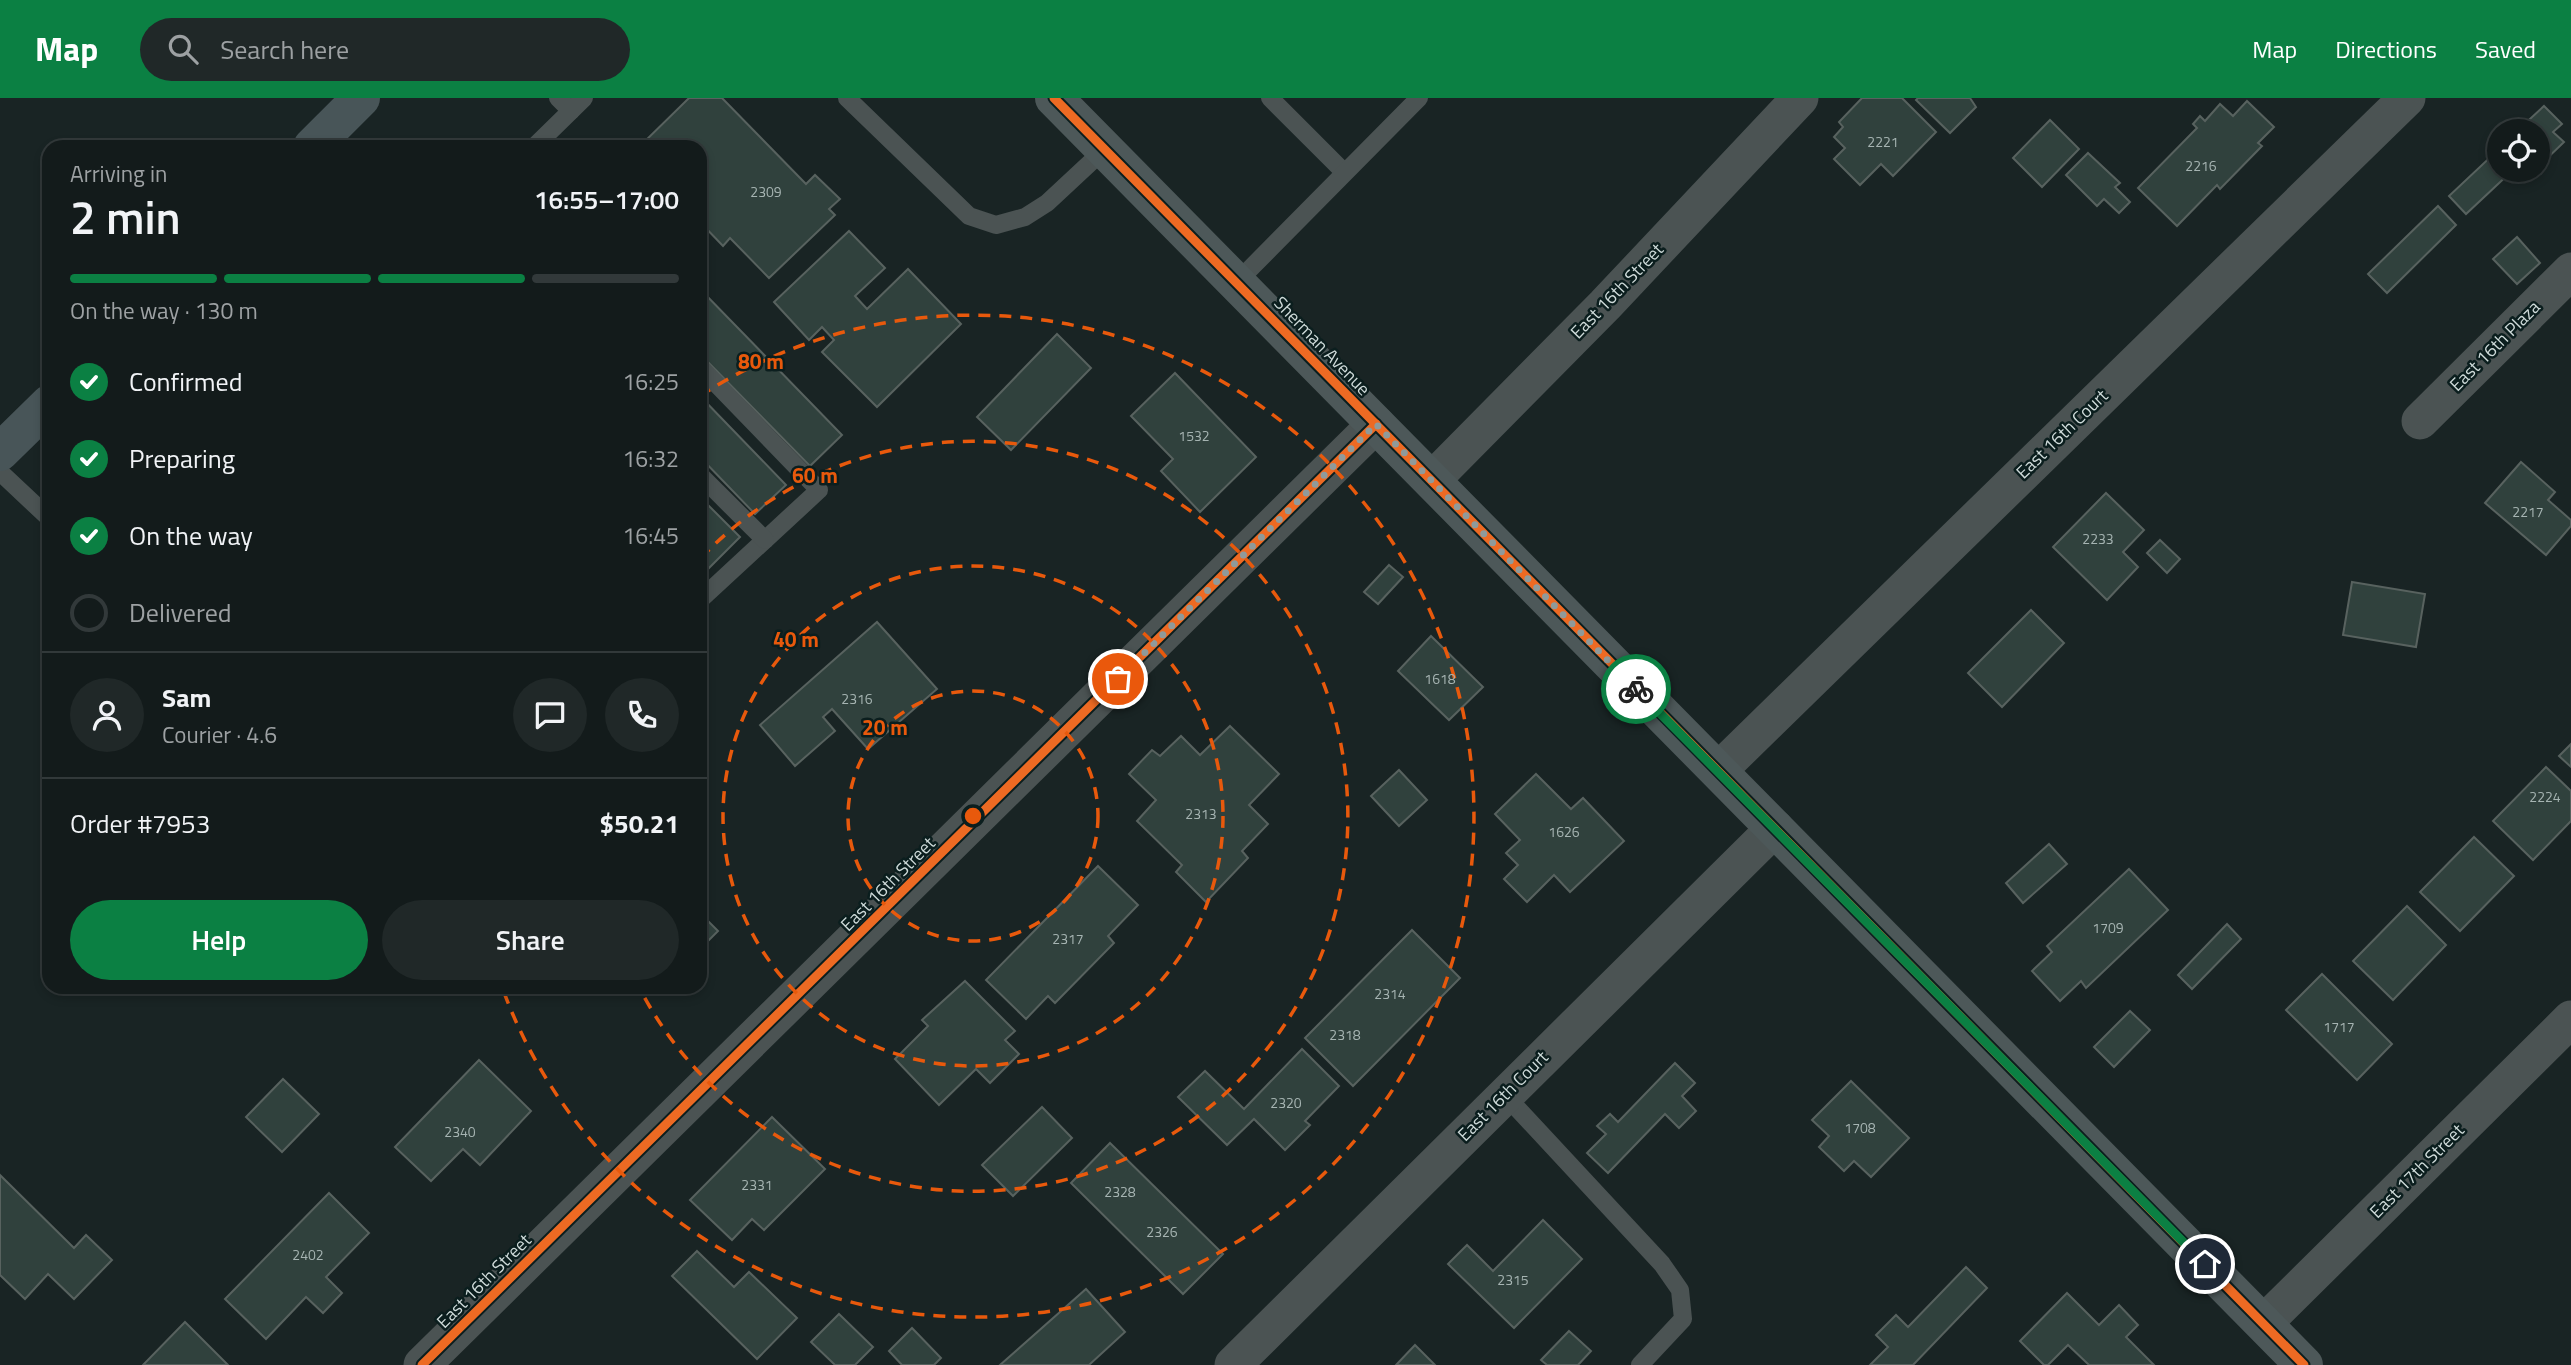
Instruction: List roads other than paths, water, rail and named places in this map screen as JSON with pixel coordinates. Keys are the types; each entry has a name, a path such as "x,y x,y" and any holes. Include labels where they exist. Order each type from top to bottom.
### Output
{"main road":[{"path":"319,140 362,98"},
{"path":"0,452 42,411"}],"street":[{"name":"Sherman Avenue","path":"1054,98 2302,1364"},
{"name":"East 16th Street","path":"1432,481 1605,305 1800,98"},
{"name":"East 16th Court","path":"1718,771 2407,98"},
{"name":"East 16th Plaza","path":"2420,421 2571,271"},
{"name":"East 16th Street","path":"422,1365 1376,424"},
{"name":"East 16th Court","path":"1233,1365 1774,828"},
{"name":"East 17th Street","path":"2264,1323 2571,1018"}],"lane":[{"path":"539,140 564,105 584,98"},
{"path":"847,98 969,216 996,225 1025,216 1047,203 1105,149"},
{"path":"1270,98 1345,172"},
{"path":"1237,282 1419,98"},
{"path":"707,375 820,490 707,589"},
{"path":"0,472 42,512"},
{"path":"707,482 765,540"},
{"path":"1504,1094 1662,1264 1680,1290 1683,1319 1640,1365"}]}
